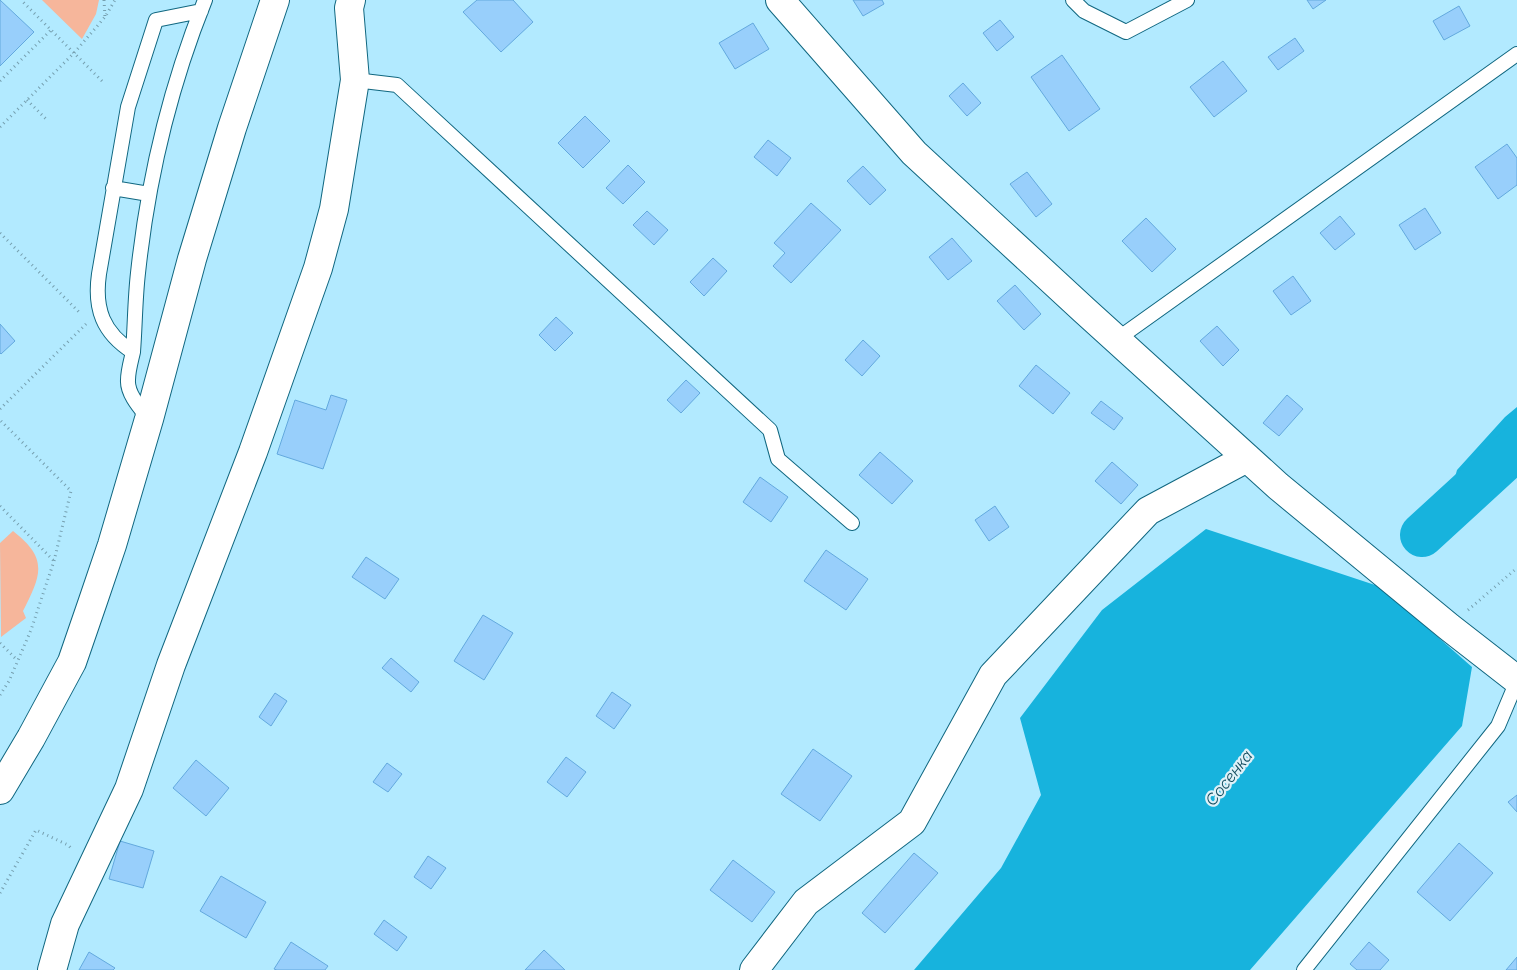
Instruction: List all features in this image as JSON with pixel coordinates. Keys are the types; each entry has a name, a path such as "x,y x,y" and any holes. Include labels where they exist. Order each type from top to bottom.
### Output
{"street":[{"path":"0,790 31,738 72,662 112,545 198,241 232,128 275,0"},
{"path":"52,970 65,924 129,789 171,665 253,452 318,268 334,209 355,80 349,8 351,0"},
{"path":"780,0 914,153 1116,340 1278,486 1517,681"},
{"path":"754,970 806,902 912,822 994,675 1148,512 1247,458"}],"lane":[{"path":"1074,0 1084,11 1126,32 1187,0"},
{"path":"133,352 122,345 110,333 100,314 96,293 128,107 156,20 203,5"},
{"path":"149,419 139,407 127,381 133,352 138,273 149,194 170,100 203,5"},
{"path":"1116,340 1517,54"},
{"path":"355,80 397,84 770,430 778,459 852,522"},
{"path":"113,188 149,194"},
{"path":"1304,970 1498,726 1517,681"}],"path":[{"path":"21,0 102,81"},
{"path":"104,0 105,17"},
{"path":"0,127 74,54 105,17 116,0"},
{"path":"0,81 51,30"},
{"path":"27,100 46,119"},
{"path":"0,233 81,315"},
{"path":"0,409 88,321"},
{"path":"0,421 71,491 54,561 31,630 9,680 0,695"},
{"path":"0,506 54,561"},
{"path":"1449,627 1517,568"},
{"path":"0,643 17,660"},
{"path":"0,893 36,830 68,845 92,867"}],"shaded area":[{"path":"42,0 99,0 96,14 82,39"},
{"path":"13,531 25,541 37,559 37,577 23,611 26,618 1,637 0,543"}],"water":[{"path":"1517,407 1517,470 1458,516 1448,502 1457,470 1505,417"},
{"path":"1206,529 1381,587 1472,667 1462,726 1250,970 914,970 1001,868 1041,795 1020,718 1102,610"}],"building":[{"path":"0,0 34,32 0,66"},
{"path":"477,0 513,0 533,22 501,52 463,12"},
{"path":"853,0 882,0 884,4 863,16"},
{"path":"1307,0 1326,0 1313,9"},
{"path":"1459,6 1470,26 1444,40 1433,21"},
{"path":"1000,20 1014,37 997,51 983,33"},
{"path":"753,23 769,49 735,69 719,43"},
{"path":"1295,38 1304,51 1278,70 1268,57"},
{"path":"1062,55 1100,109 1069,131 1031,77"},
{"path":"1223,61 1247,91 1214,117 1190,87"},
{"path":"963,83 981,103 967,116 949,96"},
{"path":"585,116 610,141 583,168 558,143"},
{"path":"768,140 791,158 777,176 754,157"},
{"path":"1507,144 1517,158 1517,185 1498,199 1475,167"},
{"path":"628,165 645,182 623,204 606,188"},
{"path":"863,166 886,190 870,205 847,181"},
{"path":"1027,172 1052,204 1036,217 1010,184"},
{"path":"811,203 841,230 791,283 773,266 785,253 774,243"},
{"path":"1425,208 1441,233 1415,250 1399,225"},
{"path":"647,211 668,230 654,245 633,225"},
{"path":"1340,216 1355,234 1335,250 1320,233"},
{"path":"1146,218 1176,249 1152,272 1122,241"},
{"path":"952,238 972,261 948,280 929,257"},
{"path":"713,258 727,271 704,296 690,282"},
{"path":"1293,276 1311,301 1291,315 1273,291"},
{"path":"1015,285 1041,314 1024,330 997,301"},
{"path":"556,317 573,333 555,351 539,335"},
{"path":"0,324 15,341 1,354 0,353"},
{"path":"1217,326 1239,350 1223,366 1200,341"},
{"path":"863,340 880,356 862,376 845,360"},
{"path":"1036,365 1070,393 1053,414 1019,386"},
{"path":"686,380 700,393 681,413 667,400"},
{"path":"331,395 347,400 323,469 277,454 295,400 326,410"},
{"path":"1287,395 1303,409 1279,436 1263,423"},
{"path":"1101,401 1123,418 1114,430 1091,413"},
{"path":"880,452 913,481 892,504 859,475"},
{"path":"1112,462 1138,485 1121,504 1095,481"},
{"path":"760,477 788,497 771,522 743,502"},
{"path":"995,506 1009,527 989,541 975,520"},
{"path":"826,550 868,579 846,610 804,581"},
{"path":"366,557 399,579 385,599 352,577"},
{"path":"483,615 513,633 484,680 454,661"},
{"path":"391,658 419,682 411,692 382,668"},
{"path":"612,692 631,705 614,729 596,716"},
{"path":"275,693 287,701 271,726 259,717"},
{"path":"813,749 852,776 820,821 781,794"},
{"path":"566,757 586,772 567,797 547,782"},
{"path":"196,760 229,788 206,816 173,788"},
{"path":"387,763 402,774 388,792 373,782"},
{"path":"1517,795 1517,812 1508,802"},
{"path":"120,841 154,851 143,888 109,879"},
{"path":"1459,843 1493,873 1450,921 1417,892"},
{"path":"914,853 938,873 885,933 862,913"},
{"path":"428,856 446,868 431,889 414,877"},
{"path":"733,860 775,892 752,922 710,890"},
{"path":"221,876 266,902 246,938 200,911"},
{"path":"384,920 407,937 397,951 374,934"},
{"path":"291,942 328,966 325,970 274,969"},
{"path":"1369,942 1389,960 1380,970 1357,970 1350,964"},
{"path":"544,950 565,970 525,970"},
{"path":"89,952 115,968 113,970 79,970"},
{"path":"1517,957 1517,970 1506,970"}],"waterway":[{"name":"Сосенка","path":"1422,535 1517,448"}]}
